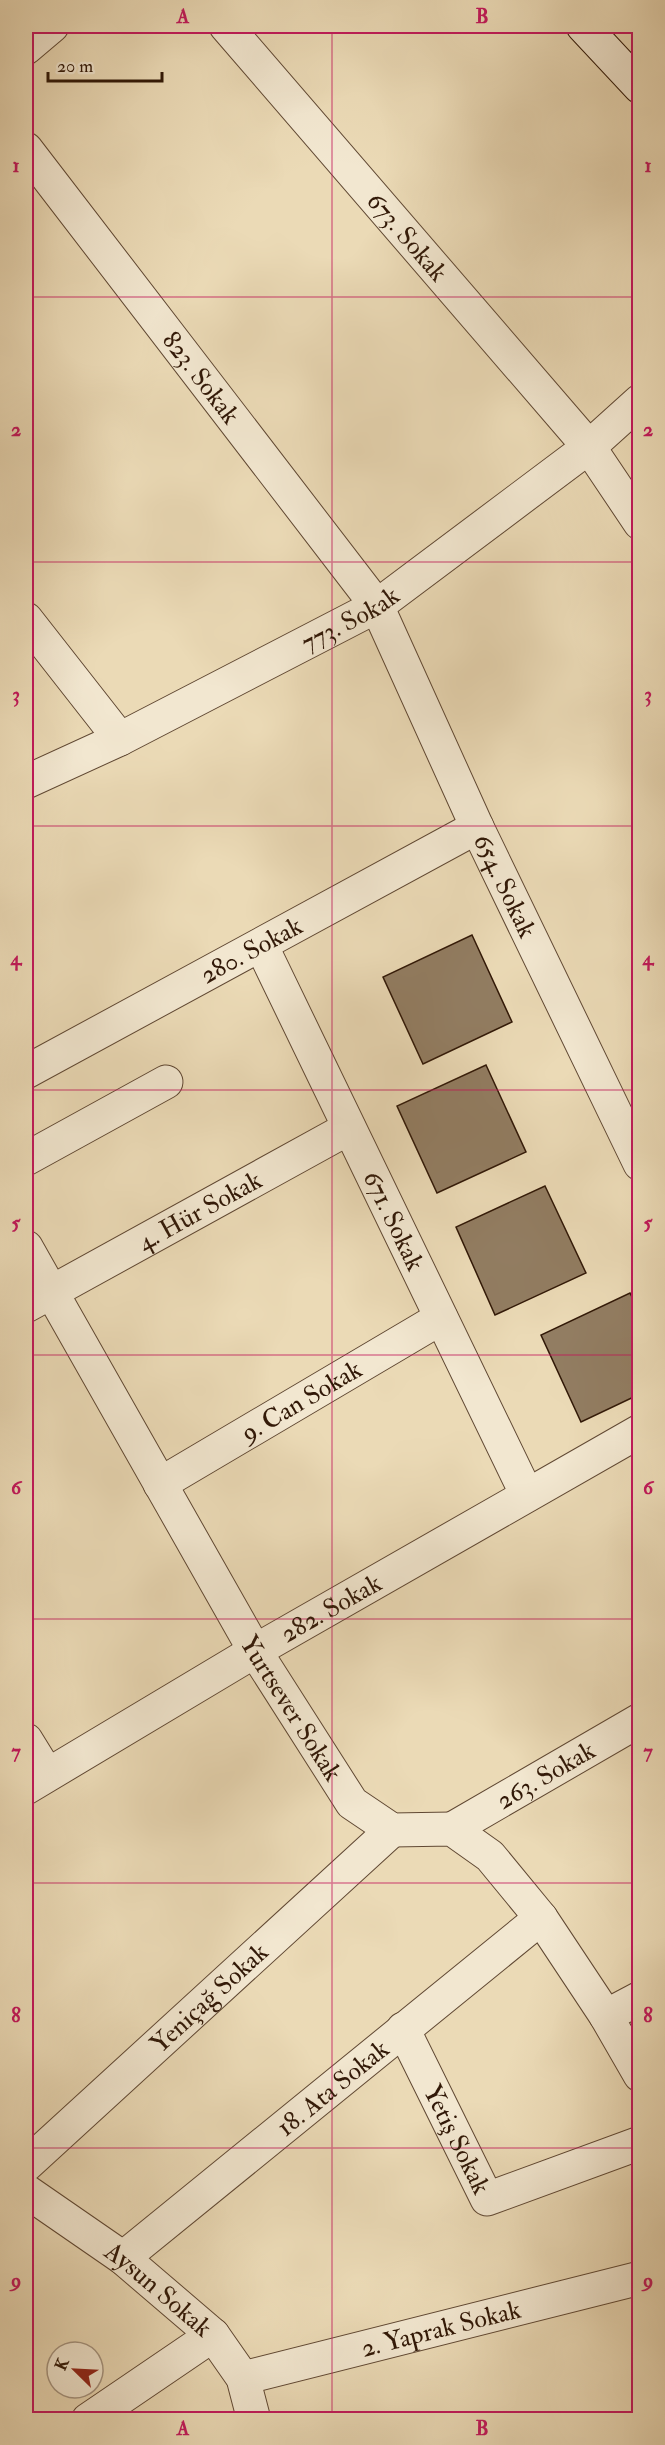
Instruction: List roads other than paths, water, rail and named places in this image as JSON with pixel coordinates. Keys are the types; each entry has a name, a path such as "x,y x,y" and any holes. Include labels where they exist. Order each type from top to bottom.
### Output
{"street":[{"path":"26,48 52,26"},
{"name":"673. Sokak","path":"226,26 589,447 639,524"},
{"path":"583,26 639,87"},
{"name":"823. Sokak","path":"26,149 377,606"},
{"name":"773. Sokak","path":"26,782 120,739 377,606 589,447 639,401"},
{"name":"654. Sokak","path":"377,606 477,827 639,1164"},
{"path":"26,620 120,739"},
{"name":"280. Sokak","path":"26,1072 477,827"},
{"name":"671. Sokak","path":"261,945 526,1495"},
{"path":"26,1159 166,1082"},
{"name":"4. Hür Sokak","path":"38,1299 349,1128"},
{"name":"Yurtsever Sokak","path":"26,1247 38,1299 160,1484 255,1651 352,1803 392,1830"},
{"name":"9. Can Sokak","path":"160,1484 441,1318"},
{"name":"282. Sokak","path":"36,1781 255,1651 639,1431"},
{"name":"263. Sokak","path":"452,1828 639,1719"},
{"path":"26,1740 36,1781"},
{"path":"392,1830 452,1828 490,1856 541,1918 606,2016 639,2075"},
{"name":"Yeniçağ Sokak","path":"26,2165 392,1830"},
{"name":"18. Ata Sokak","path":"123,2258 541,1918"},
{"path":"606,2016 639,1998"},
{"name":"Yetiş Sokak","path":"403,2029 486,2199 639,2143"},
{"name":"Aysun Sokak","path":"26,2191 123,2258 213,2335 243,2378 254,2420"},
{"name":"2. Yaprak Sokak","path":"243,2378 639,2278"},
{"path":"88,2420 213,2335"}]}
